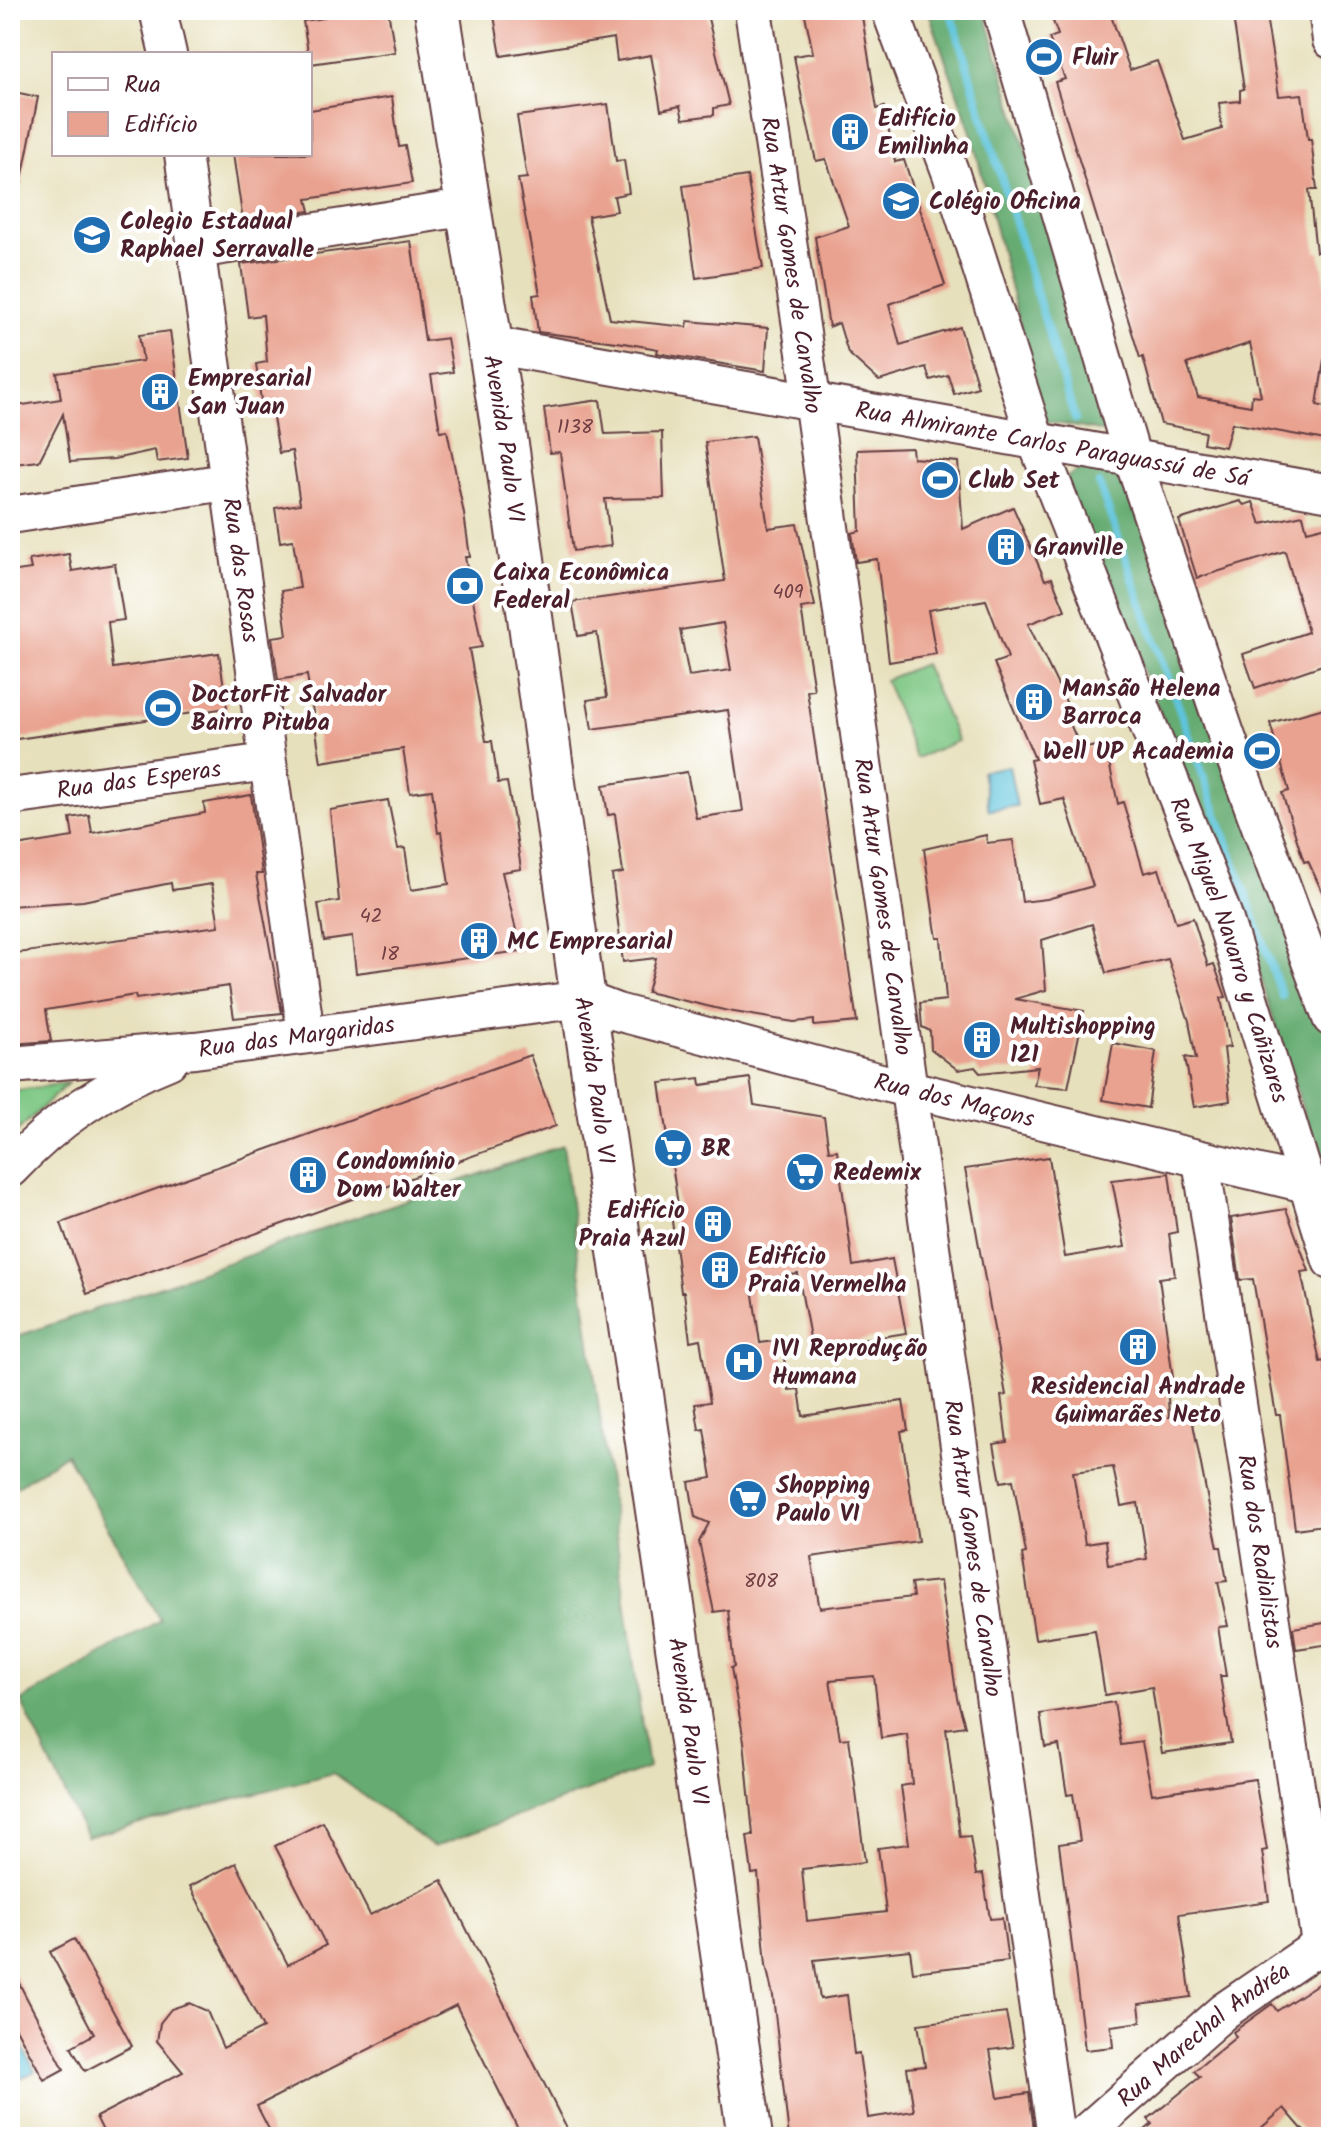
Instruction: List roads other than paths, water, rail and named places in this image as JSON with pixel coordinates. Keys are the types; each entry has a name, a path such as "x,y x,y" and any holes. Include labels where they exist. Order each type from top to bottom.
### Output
{"main road":[{"name":"Avenida Paulo VI","path":"434,15 491,345 583,999 750,2137"}],"street":[{"path":"158,10 168,52"},
{"name":"Rua Artur Gomes de Carvalho","path":"753,10 812,399 1056,2137"},
{"name":"Rua Miguel Navarro y Cañizares","path":"890,10 951,174 1036,441 1223,914 1319,1187 1331,1261"},
{"path":"1001,10 1133,460 1227,737 1330,1010"},
{"path":"1327,10 1331,40"},
{"name":"Rua das Rosas","path":"183,156 226,482 306,1034"},
{"path":"197,250 469,207"},
{"name":"Rua Almirante Carlos Paraguassú de Sá","path":"491,345 812,399 1133,460 1331,493"},
{"path":"10,515 226,482"},
{"name":"Rua das Esperas","path":"10,797 267,762"},
{"name":"Rua das Margaridas","path":"10,1065 195,1050 583,999"},
{"name":"Rua dos Maçons","path":"583,999 617,1012 910,1089 1319,1187"},
{"path":"10,1169 53,1126 90,1099 134,1075 195,1050"},
{"name":"Rua dos Radialistas","path":"1201,1160 1326,1941"},
{"name":"Rua Marechal Andréa","path":"1081,2137 1224,2011 1326,1941"}],"water":[{"path":"1009,766 1017,806 989,810 982,771"},
{"path":"10,2023 35,2071 10,2084"}],"waterway":[{"path":"950,10 1075,419"},
{"path":"1099,484 1282,996"}],"place":[{"name":"Fluir","path":"1044,57"},
{"name":"Edifício Emilinha","path":"850,132"},
{"name":"Colégio Oficina","path":"901,201"},
{"name":"Colegio Estadual Raphael Serravalle","path":"92,235"},
{"name":"Empresarial San Juan","path":"160,392"},
{"name":"Club Set","path":"940,480"},
{"name":"Granville","path":"1006,547"},
{"name":"Caixa Econômica Federal","path":"465,586"},
{"name":"Mansão Helena Barroca","path":"1034,702"},
{"name":"DoctorFit Salvador Bairro Pituba","path":"163,708"},
{"name":"Well UP Academia","path":"1262,751"},
{"name":"MC Empresarial","path":"479,941"},
{"name":"Multishopping 121","path":"982,1040"},
{"name":"BR","path":"673,1148"},
{"name":"Redemix","path":"805,1172"},
{"name":"Condomínio Dom Walter","path":"308,1175"},
{"name":"Edifício Praia Azul","path":"713,1224"},
{"name":"Edifício Praia Vermelha","path":"720,1270"},
{"name":"Residencial Andrade Guimarães Neto","path":"1138,1347"},
{"name":"IVI Reprodução Humana","path":"744,1362"},
{"name":"Shopping Paulo VI","path":"748,1499"}]}
